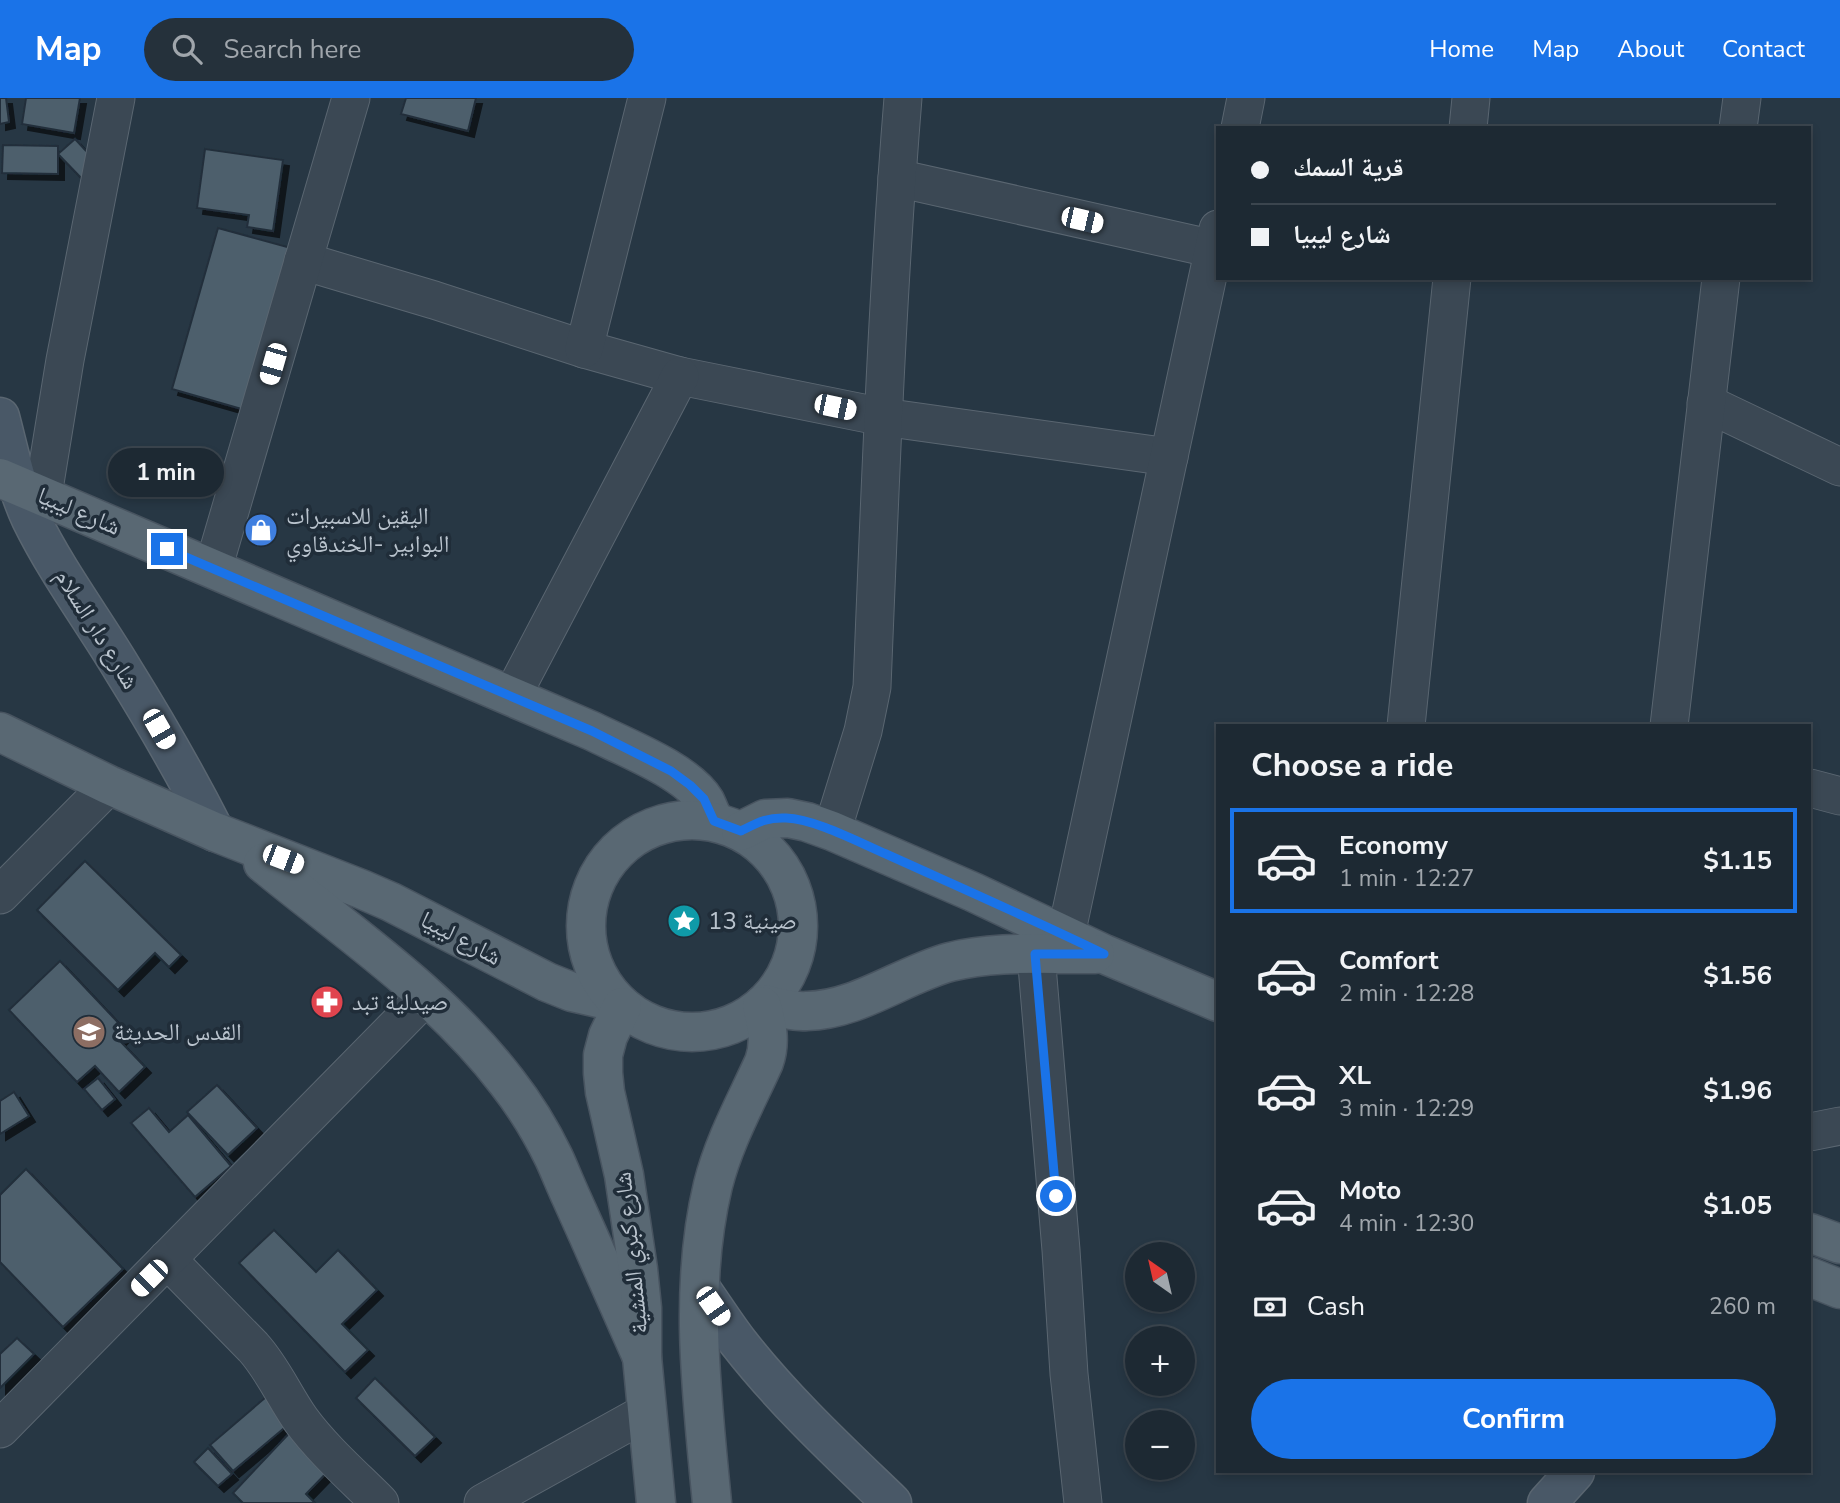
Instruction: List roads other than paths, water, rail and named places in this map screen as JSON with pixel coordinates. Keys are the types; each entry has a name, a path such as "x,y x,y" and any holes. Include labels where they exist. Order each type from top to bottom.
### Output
{"main road":[{"name":"شارع ليبيا","path":"20,486 592,731 671,771 690,785 727,826"},
{"name":"شارع ليبيا","path":"0,732 109,785 226,837 391,902 547,982 619,1005"},
{"path":"727,826 768,850 788,878 798,910 797,944 786,976 763,1005 731,1025 704,1032 674,1031 646,1023 619,1005 598,978 587,950 585,919 592,889 606,863 627,841 654,826 684,820 727,826 765,819 788,818 807,822 973,892 1051,945"},
{"path":"226,837 372,949 454,1021 487,1056 535,1123 554,1157 642,1357"},
{"path":"763,1005 800,1011 830,1008 878,992 948,963 1051,945 1104,954 1216,1001"},
{"name":"شارع كبري المنشية","path":"619,1005 603,1055 603,1073 624,1175 642,1308 642,1357 656,1503"},
{"path":"712,1503 699,1318 702,1265 714,1183 726,1146 769,1049 769,1032 763,1005"},
{"path":"1811,1233 1840,1246"},
{"path":"1811,1277 1840,1289"}],"street":[{"path":"20,486 65,360 116,98"},
{"path":"214,569 351,98"},
{"path":"584,349 647,98"},
{"path":"832,831 863,731 872,687 883,417 903,98"},
{"path":"1240,126 1246,98"},
{"path":"1468,126 1471,98"},
{"path":"1738,126 1742,98"},
{"path":"897,178 1216,239 1169,457 1051,945 1061,1250 1069,1374 1083,1503"},
{"path":"303,261 584,349 680,376 883,417 1169,457"},
{"path":"1406,724 1452,280"},
{"path":"1669,724 1721,280"},
{"path":"512,696 680,376"},
{"path":"1706,403 1840,467"},
{"name":"شارع دار السلام","path":"0,417 31,518 226,837"},
{"path":"0,895 109,785"},
{"path":"1811,788 1840,796"},
{"path":"0,1429 426,996"},
{"path":"1811,1132 1840,1126"},
{"path":"1811,1260 1840,1246"},
{"path":"167,1259 253,1346 265,1360 310,1432 380,1503"},
{"path":"701,1289 738,1341 771,1380 808,1421 892,1503"},
{"path":"483,1503 647,1412"},
{"path":"1547,1503 1574,1473"}],"place":[{"name":"اليقين للاسبيرات البوابير -الخندقاوي","path":"261,530"},
{"name":"صينية 13","path":"684,921"},
{"name":"صيدلية تبد","path":"327,1002"},
{"name":"القدس الحديثة","path":"89,1032"}]}
